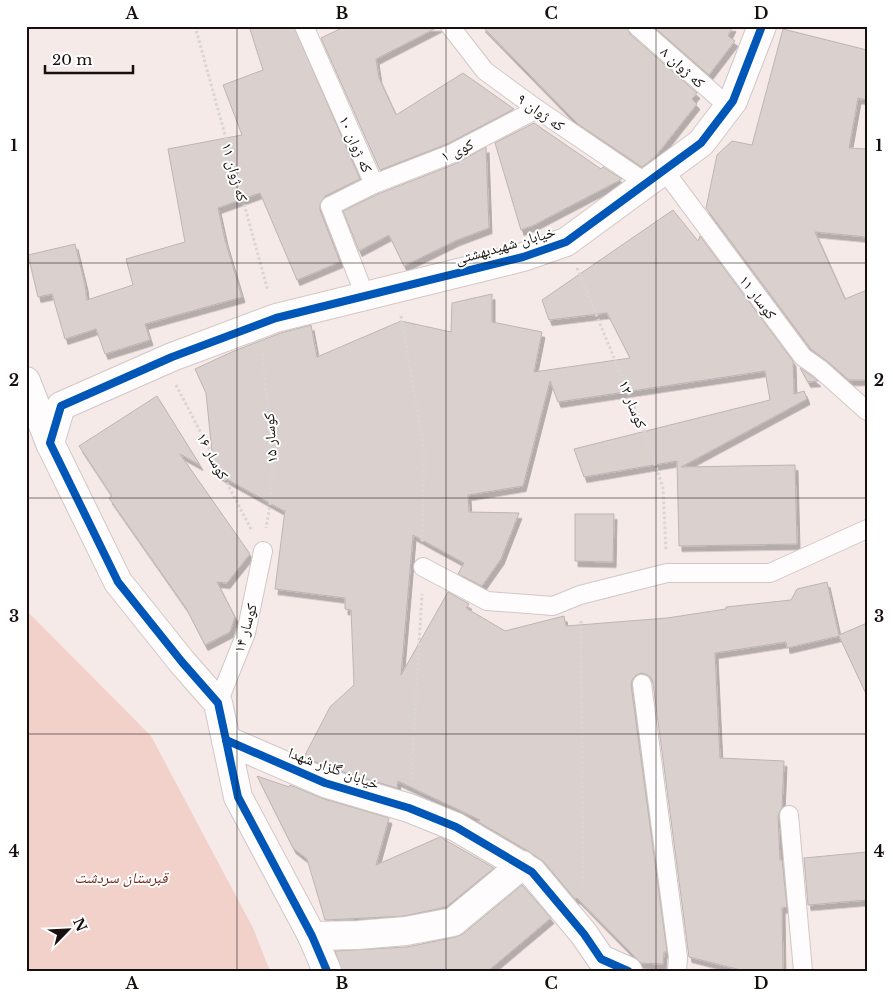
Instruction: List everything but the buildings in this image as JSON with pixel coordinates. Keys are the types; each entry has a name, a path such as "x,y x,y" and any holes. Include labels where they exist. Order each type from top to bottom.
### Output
{"street":[{"name":"خیابان شهیدبهشتی","path":"50,443 61,406 163,360 268,322 523,257 566,242 701,143 734,100 762,26"},
{"path":"26,381 50,443 118,582 182,662 218,703 238,798 312,936 327,971"},
{"name":"خیابان گلزار شهدا","path":"226,740 325,783 409,808 456,827 532,872 584,934 592,965 628,971"},
{"path":"312,936 406,931 453,922 522,865"}],"lane":[{"name":"که ژوان ۱۰","path":"304,26 374,184 330,206 365,296"},
{"name":"که ژوان ۹","path":"450,26 485,71 537,109 655,177"},
{"name":"که ژوان ۸","path":"637,26 728,108"},
{"name":"کوی ۱","path":"374,184 450,154 537,109"},
{"name":"کوسار ۱۱","path":"655,177 803,357 820,368 867,411"},
{"path":"424,567 487,601 553,606 580,596 667,573 770,573 867,529"},
{"name":"کوسار ۱۴","path":"218,703 246,633 263,551"},
{"path":"642,684 678,957 677,971"},
{"path":"789,815 803,971"}],"path":[{"path":"580,596 584,934"}],"green space":[{"name":"قبرستان سردشت","path":"26,610 151,736 253,928 270,971 26,971"}],"cycle path":[{"path":"226,740 218,703 182,662 118,582 50,443 61,406 172,357 276,318 523,257 566,242 701,143 733,101 762,26"},
{"path":"327,971 312,936 238,797 226,740 325,783 409,808 456,827 532,872 584,934 601,959 628,971"}]}
